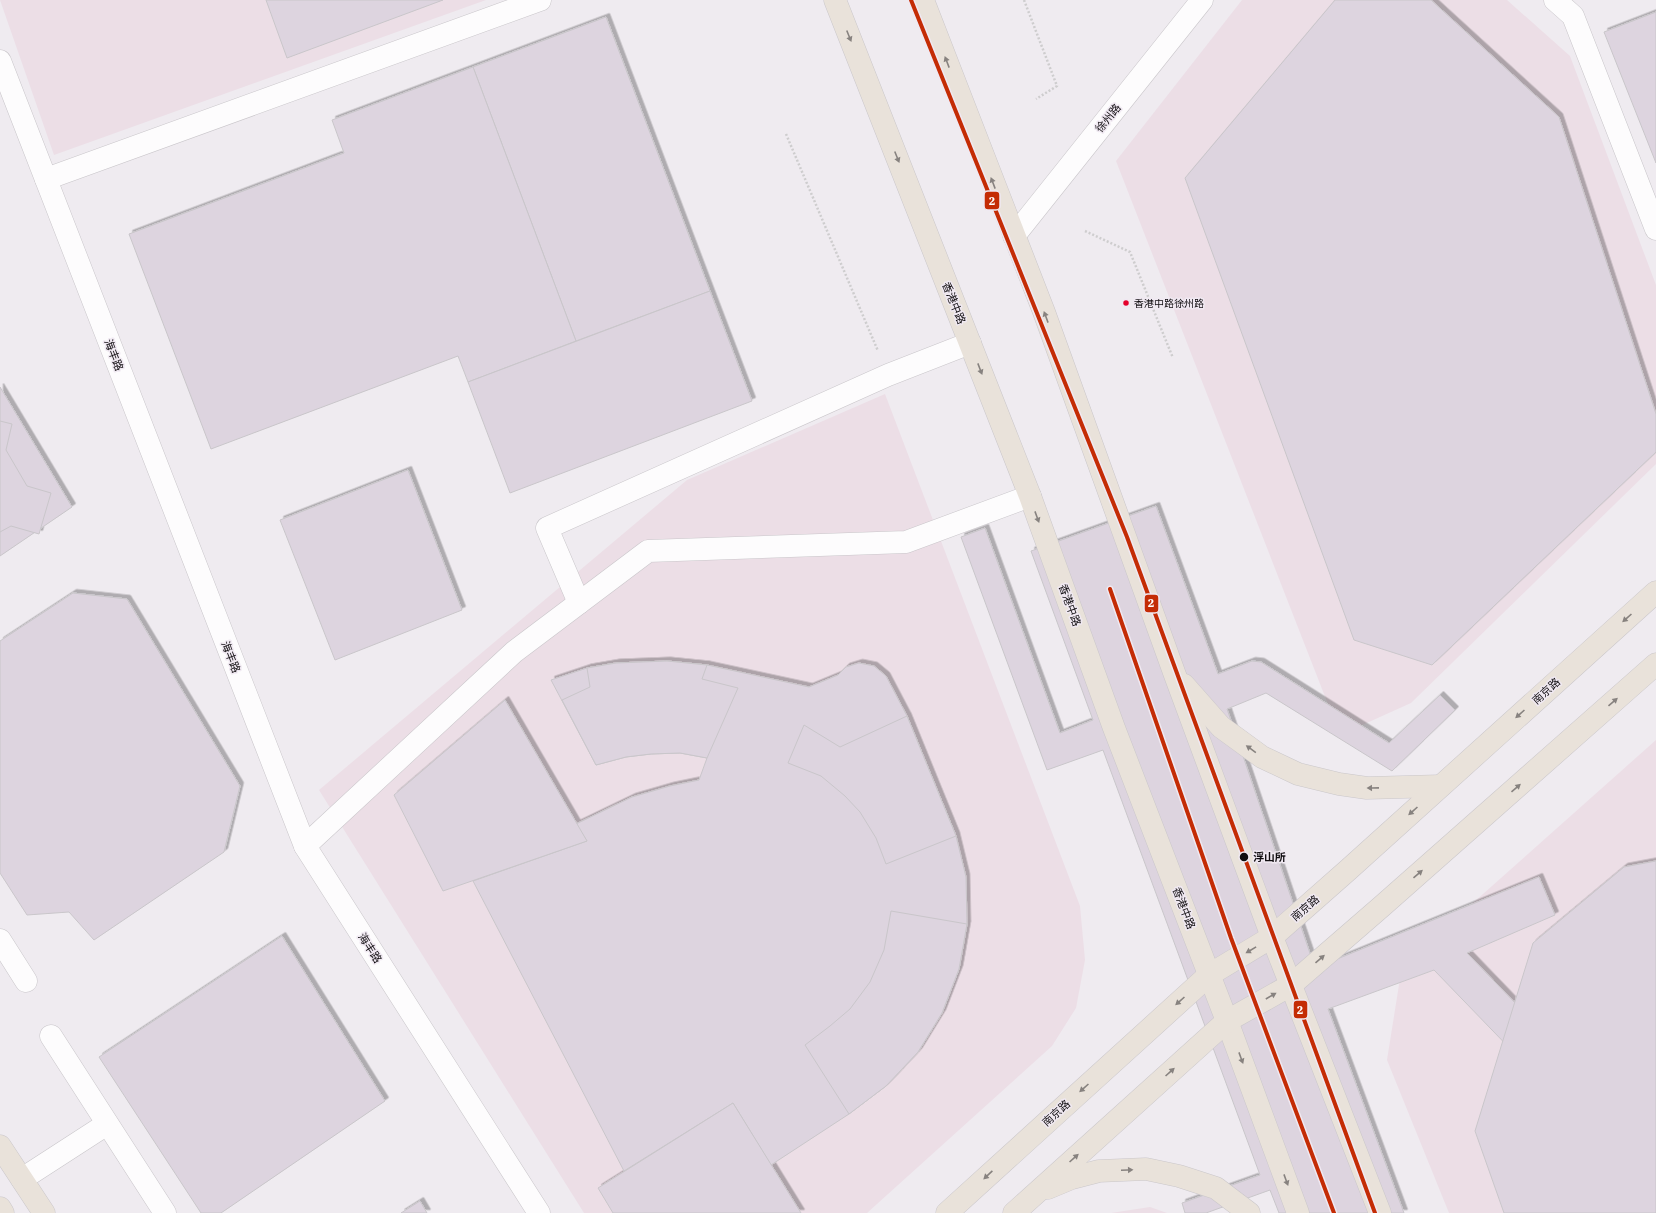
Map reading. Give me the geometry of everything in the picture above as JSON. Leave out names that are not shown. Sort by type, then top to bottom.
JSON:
[{"type":"main road","name":"香港中路","points":[[835,0],[1030,496],[1114,728],[1227,1021],[1298,1213]]},
{"type":"main road","points":[[923,0],[1044,312],[1175,675],[1290,985],[1380,1213]]},
{"type":"main road","name":"南京路","points":[[947,1213],[1209,975],[1272,937],[1656,592]]},
{"type":"main road","points":[[1014,1213],[1227,1021],[1290,985],[1381,907],[1656,664]]},
{"type":"main road","points":[[1175,675],[1221,727],[1262,757],[1298,774],[1339,784],[1367,788],[1440,786]]},
{"type":"main road","points":[[0,1146],[44,1213]]},
{"type":"main road","points":[[1036,1192],[1072,1178],[1099,1171],[1146,1170],[1179,1176],[1216,1188],[1249,1213]]},
{"type":"main road","points":[[0,1208],[3,1213]]},
{"type":"street","points":[[46,179],[540,0]]},
{"type":"street","name":"徐州路","points":[[1014,236],[1202,0]]},
{"type":"street","points":[[1555,0],[1573,16],[1656,230]]},
{"type":"street","name":"海丰路","points":[[0,61],[305,846],[539,1213]]},
{"type":"street","points":[[579,603],[547,528],[888,375],[970,343]]},
{"type":"street","points":[[305,846],[514,652],[648,551],[906,542],[1030,496]]},
{"type":"street","points":[[0,940],[26,981]]},
{"type":"street","points":[[51,1036],[165,1213]]},
{"type":"street","points":[[22,1179],[107,1124]]},
{"type":"path","points":[[1024,0],[1057,86],[1036,99]]},
{"type":"path","points":[[786,134],[888,375]]},
{"type":"path","points":[[1085,231],[1130,252],[1173,358]]},
{"type":"shaded area","points":[[0,0],[486,0],[54,155]]},
{"type":"shaded area","points":[[1242,0],[1507,0],[1570,56],[1656,285],[1656,464],[1411,703],[1340,735],[1116,161]]},
{"type":"shaded area","points":[[885,394],[1080,906],[1085,960],[1076,1008],[1052,1046],[867,1213],[584,1213],[319,790],[687,480]]},
{"type":"shaded area","points":[[1656,740],[1656,1213],[1449,1213],[1387,1060],[1402,966]]},
{"type":"shaded area","points":[[1150,1207],[1167,1213],[1111,1213]]},
{"type":"building","points":[[266,0],[443,0],[287,58]]},
{"type":"building","points":[[1335,0],[1431,0],[1559,117],[1656,414],[1656,452],[1432,665],[1354,640],[1185,178]]},
{"type":"building","points":[[1656,12],[1656,163],[1604,32]]},
{"type":"building","points":[[606,17],[710,291],[576,341],[473,67]]},
{"type":"building","points":[[473,67],[576,341],[468,382],[458,356],[211,449],[129,234],[344,153],[332,120]]},
{"type":"building","points":[[710,291],[752,401],[510,493],[468,382]]},
{"type":"building","points":[[0,387],[72,507],[0,556]]},
{"type":"building","points":[[0,421],[12,424],[6,450],[27,486],[51,493],[39,534],[11,526],[0,532]]},
{"type":"building","points":[[408,470],[462,610],[335,660],[280,520]]},
{"type":"building","name":"浮山所","points":[[1156,506],[1218,674],[1252,661],[1261,662],[1389,743],[1440,695],[1455,710],[1392,771],[1266,693],[1227,709],[1315,968],[1539,877],[1555,915],[1467,953],[1546,1035],[1521,1060],[1434,970],[1328,1009],[1404,1213],[1279,1213],[1270,1190],[1206,1213],[1185,1213],[1182,1203],[1260,1175],[1103,750],[1047,770],[961,537],[985,528],[1060,733],[1093,720],[1031,551]]},
{"type":"building","points":[[73,593],[127,599],[240,786],[224,852],[94,940],[69,912],[27,915],[0,873],[0,641]]},
{"type":"building","points":[[667,661],[707,665],[809,687],[838,675],[846,667],[859,663],[874,666],[886,676],[907,716],[956,836],[966,877],[967,924],[959,969],[942,1013],[918,1052],[886,1086],[849,1114],[771,1165],[733,1103],[624,1171],[473,881],[587,841],[576,824],[632,797],[670,786],[699,780],[707,758],[680,753],[626,757],[596,765],[551,680],[587,668],[616,663]]},
{"type":"building","points":[[667,661],[707,665],[702,679],[738,688],[707,758],[680,753],[651,754],[626,757],[596,765],[562,700],[590,687],[587,668],[616,663]]},
{"type":"building","points":[[505,700],[587,841],[443,891],[394,795]]},
{"type":"building","points":[[907,716],[956,836],[886,864],[876,838],[860,812],[845,796],[821,776],[788,763],[804,725],[840,747]]},
{"type":"building","points":[[1656,861],[1656,1213],[1504,1213],[1475,1131],[1533,943],[1624,867]]},
{"type":"building","points":[[891,911],[967,924],[959,969],[942,1013],[918,1052],[886,1086],[849,1114],[805,1045],[850,1009],[870,982],[884,950]]},
{"type":"building","points":[[282,936],[385,1101],[221,1213],[201,1213],[99,1057]]},
{"type":"building","points":[[733,1103],[801,1213],[613,1213],[598,1188]]},
{"type":"building","points":[[420,1201],[427,1213],[401,1213]]},
{"type":"transit line","name":"2","points":[[911,0],[1127,537],[1375,1213]]},
{"type":"transit line","name":"2","points":[[1110,589],[1231,938],[1334,1213]]},
{"type":"place","name":"香港中路徐州路","points":[[1126,303]]},
{"type":"place","name":"浮山所","points":[[1244,857]]}]
